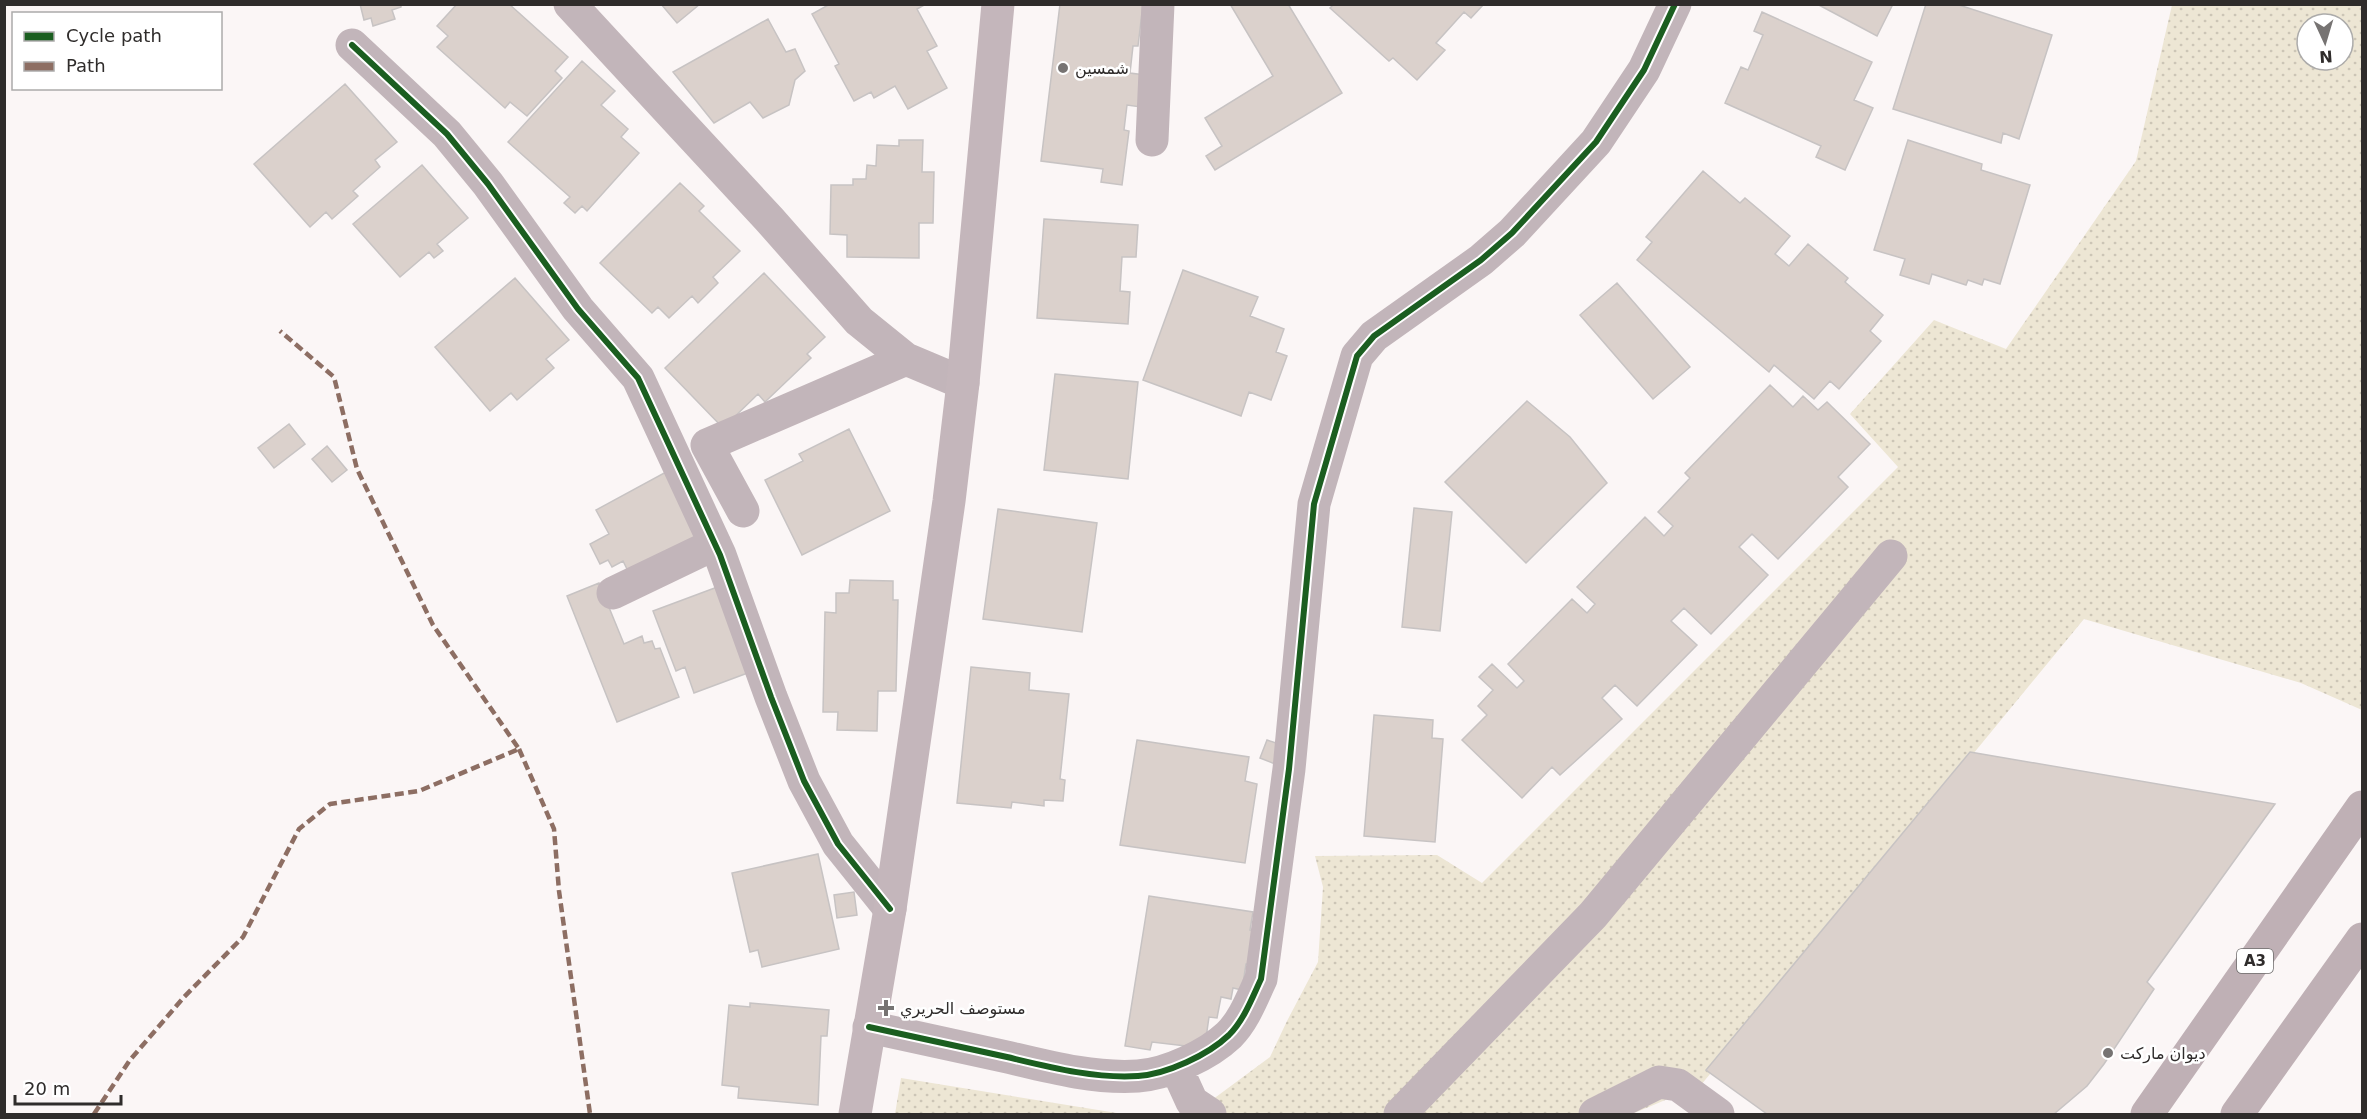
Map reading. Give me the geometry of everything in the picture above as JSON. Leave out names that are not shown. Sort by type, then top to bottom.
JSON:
[{"type":"highway","name":"A3","points":[[2148,1114],[2362,807]]},
{"type":"highway","points":[[2237,1114],[2362,939]]},
{"type":"main road","points":[[855,1114],[890,909],[950,501],[998,4]]},
{"type":"street","points":[[570,4],[860,321],[906,359],[963,383]]},
{"type":"street","points":[[1152,140],[1158,4]]},
{"type":"street","points":[[869,1027],[1041,1065],[1104,1075],[1140,1076],[1176,1067],[1229,1034],[1249,1006],[1261,979],[1289,770],[1314,504],[1357,356],[1374,336],[1481,260],[1512,233],[1596,142],[1644,70],[1675,4]]},
{"type":"street","points":[[352,45],[447,134],[488,184],[578,309],[638,378],[715,544],[804,781],[838,844],[890,909]]},
{"type":"street","points":[[743,511],[707,445],[906,359]]},
{"type":"street","points":[[613,593],[715,544]]},
{"type":"street","points":[[1400,1114],[1593,915],[1891,556]]},
{"type":"street","points":[[1176,1067],[1192,1102],[1210,1114]]},
{"type":"street","points":[[1594,1114],[1659,1082],[1678,1085],[1719,1114]]},
{"type":"shaded area","points":[[2172,5],[2362,5],[2362,710],[2301,683],[2084,619],[1701,1085],[1632,1114],[1193,1114],[1270,1057],[1318,962],[1323,887],[1315,856],[1437,855],[1482,883],[1898,467],[1850,414],[1934,320],[2006,349],[2136,161]]},
{"type":"shaded area","points":[[901,1078],[1123,1114],[895,1114]]},
{"type":"building","points":[[360,4],[401,4],[401,7],[392,10],[395,19],[373,26],[371,18],[364,20]]},
{"type":"building","points":[[457,4],[509,4],[568,57],[555,71],[562,78],[527,116],[510,102],[505,108],[437,47],[448,36],[437,26]]},
{"type":"building","points":[[661,4],[700,4],[677,23]]},
{"type":"building","points":[[830,4],[926,4],[917,9],[937,46],[927,51],[947,88],[908,109],[895,86],[874,98],[871,92],[854,101],[835,66],[839,64],[812,14]]},
{"type":"building","points":[[1060,4],[1143,4],[1138,46],[1133,46],[1130,73],[1145,75],[1141,107],[1127,105],[1124,130],[1129,131],[1122,185],[1101,182],[1103,169],[1041,161]]},
{"type":"building","points":[[1230,4],[1288,4],[1342,93],[1215,170],[1206,156],[1222,146],[1205,118],[1273,76]]},
{"type":"building","points":[[1334,4],[1484,4],[1471,18],[1464,12],[1436,43],[1445,50],[1417,80],[1393,58],[1389,61],[1330,8]]},
{"type":"building","points":[[1817,4],[1893,4],[1877,36]]},
{"type":"building","points":[[1926,4],[1956,4],[2052,35],[2019,139],[2003,133],[2001,143],[1893,109]]},
{"type":"building","points":[[1762,12],[1872,62],[1854,100],[1873,108],[1845,170],[1816,157],[1821,146],[1725,103],[1741,67],[1748,70],[1763,35],[1754,31]]},
{"type":"building","points":[[768,19],[786,52],[795,49],[805,71],[795,80],[789,105],[763,118],[750,102],[714,123],[673,72]]},
{"type":"building","points":[[582,61],[615,91],[601,105],[628,129],[621,137],[639,153],[587,211],[582,206],[575,213],[564,203],[570,197],[508,142]]},
{"type":"building","points":[[345,84],[397,142],[375,160],[380,167],[353,191],[358,196],[332,219],[326,212],[310,227],[254,164]]},
{"type":"building","points":[[899,140],[923,140],[922,172],[934,172],[933,223],[919,223],[919,258],[847,257],[847,235],[830,234],[831,185],[853,185],[853,179],[866,179],[867,165],[876,166],[877,145],[899,146]]},
{"type":"building","points":[[1908,140],[1982,164],[1981,170],[2030,185],[2000,284],[1984,279],[1982,285],[1968,280],[1966,285],[1932,274],[1929,284],[1900,275],[1905,259],[1874,250]]},
{"type":"building","points":[[422,165],[468,218],[437,244],[443,251],[434,258],[429,252],[400,277],[353,224]]},
{"type":"building","points":[[1703,171],[1740,203],[1745,198],[1790,236],[1775,254],[1789,266],[1808,244],[1848,278],[1845,282],[1883,315],[1870,331],[1881,341],[1839,389],[1830,381],[1814,399],[1774,365],[1769,372],[1637,260],[1652,242],[1646,237]]},
{"type":"building","points":[[680,183],[704,206],[699,211],[740,251],[713,277],[718,283],[698,303],[692,296],[669,318],[658,307],[652,313],[600,263]]},
{"type":"building","points":[[1044,219],[1138,225],[1136,257],[1122,257],[1120,291],[1130,292],[1128,324],[1037,318]]},
{"type":"building","points":[[1183,270],[1258,297],[1250,316],[1284,329],[1276,352],[1287,356],[1271,400],[1249,392],[1241,416],[1143,380]]},
{"type":"building","points":[[764,273],[825,337],[807,354],[811,358],[765,402],[758,394],[723,428],[665,368]]},
{"type":"building","points":[[515,278],[569,340],[546,359],[554,368],[517,400],[511,393],[490,411],[435,347]]},
{"type":"building","points":[[1617,283],[1690,367],[1653,399],[1580,315]]},
{"type":"building","points":[[1055,374],[1138,382],[1128,479],[1044,470]]},
{"type":"building","points":[[1770,385],[1793,407],[1803,396],[1818,410],[1827,402],[1870,444],[1838,477],[1848,487],[1778,559],[1752,534],[1739,547],[1768,575],[1711,634],[1684,608],[1671,621],[1697,645],[1637,706],[1615,685],[1602,698],[1622,719],[1560,775],[1552,767],[1522,798],[1462,740],[1487,715],[1478,706],[1493,690],[1479,677],[1492,664],[1517,688],[1524,681],[1508,664],[1572,599],[1587,613],[1595,604],[1577,587],[1645,517],[1664,536],[1673,526],[1658,512],[1690,478],[1685,473]]},
{"type":"building","points":[[1527,401],[1570,437],[1607,483],[1526,563],[1445,482]]},
{"type":"building","points":[[289,424],[305,444],[274,468],[258,448]]},
{"type":"building","points":[[849,429],[890,511],[802,555],[765,480],[803,461],[799,454]]},
{"type":"building","points":[[327,446],[347,470],[332,482],[312,459]]},
{"type":"building","points":[[666,472],[702,545],[630,575],[623,561],[612,567],[608,560],[600,564],[590,544],[609,534],[596,510]]},
{"type":"building","points":[[1414,508],[1452,512],[1440,631],[1402,627]]},
{"type":"building","points":[[998,509],[1097,523],[1082,632],[983,619]]},
{"type":"building","points":[[850,580],[893,581],[893,600],[898,600],[896,691],[878,691],[877,731],[837,730],[838,712],[823,712],[825,612],[836,613],[836,593],[849,593]]},
{"type":"building","points":[[599,583],[624,644],[642,636],[644,643],[652,641],[655,649],[660,648],[679,697],[617,722],[567,596]]},
{"type":"building","points":[[720,586],[753,671],[694,693],[685,667],[676,671],[653,611]]},
{"type":"building","points":[[971,667],[1030,673],[1029,690],[1069,694],[1060,779],[1065,780],[1063,801],[1044,800],[1044,806],[1012,802],[1011,808],[957,803]]},
{"type":"building","points":[[1374,715],[1433,720],[1432,738],[1443,739],[1435,842],[1364,836]]},
{"type":"building","points":[[1137,740],[1249,757],[1245,781],[1257,784],[1245,863],[1120,845]]},
{"type":"building","points":[[1267,740],[1282,745],[1275,764],[1260,758]]},
{"type":"building","points":[[1970,752],[2275,804],[2147,982],[2154,989],[2104,1064],[2087,1086],[2054,1114],[1767,1114],[1706,1070]]},
{"type":"building","points":[[818,854],[839,949],[762,967],[758,950],[750,952],[732,873]]},
{"type":"building","points":[[854,892],[857,915],[837,918],[834,895]]},
{"type":"building","points":[[1149,896],[1253,912],[1250,930],[1263,931],[1258,965],[1246,964],[1242,990],[1233,988],[1231,999],[1221,997],[1217,1018],[1209,1017],[1206,1038],[1186,1046],[1152,1042],[1150,1050],[1125,1046]]},
{"type":"building","points":[[750,1003],[829,1010],[827,1036],[821,1036],[818,1105],[738,1098],[739,1087],[722,1085],[729,1005],[750,1007]]},
{"type":"marked path","points":[[94,1114],[130,1060],[184,997],[243,937],[299,829],[330,804],[419,791],[519,749],[433,625],[357,469],[334,377],[280,331]]},
{"type":"marked path","points":[[519,749],[554,829],[559,891],[590,1114]]},
{"type":"cycle path","points":[[869,1027],[1056,1068],[1105,1076],[1138,1076],[1162,1072],[1199,1056],[1229,1035],[1239,1023],[1261,979],[1289,769],[1314,504],[1357,356],[1374,336],[1481,260],[1512,233],[1596,142],[1644,70],[1675,4]]},
{"type":"cycle path","points":[[352,45],[447,134],[488,184],[578,309],[638,378],[720,555],[804,781],[838,844],[890,909]]},
{"type":"place","name":"شمسين","points":[[1063,68]]},
{"type":"place","name":"مستوصف الحريري","points":[[886,1008]]},
{"type":"place","name":"ديوان ماركت","points":[[2108,1053]]}]
